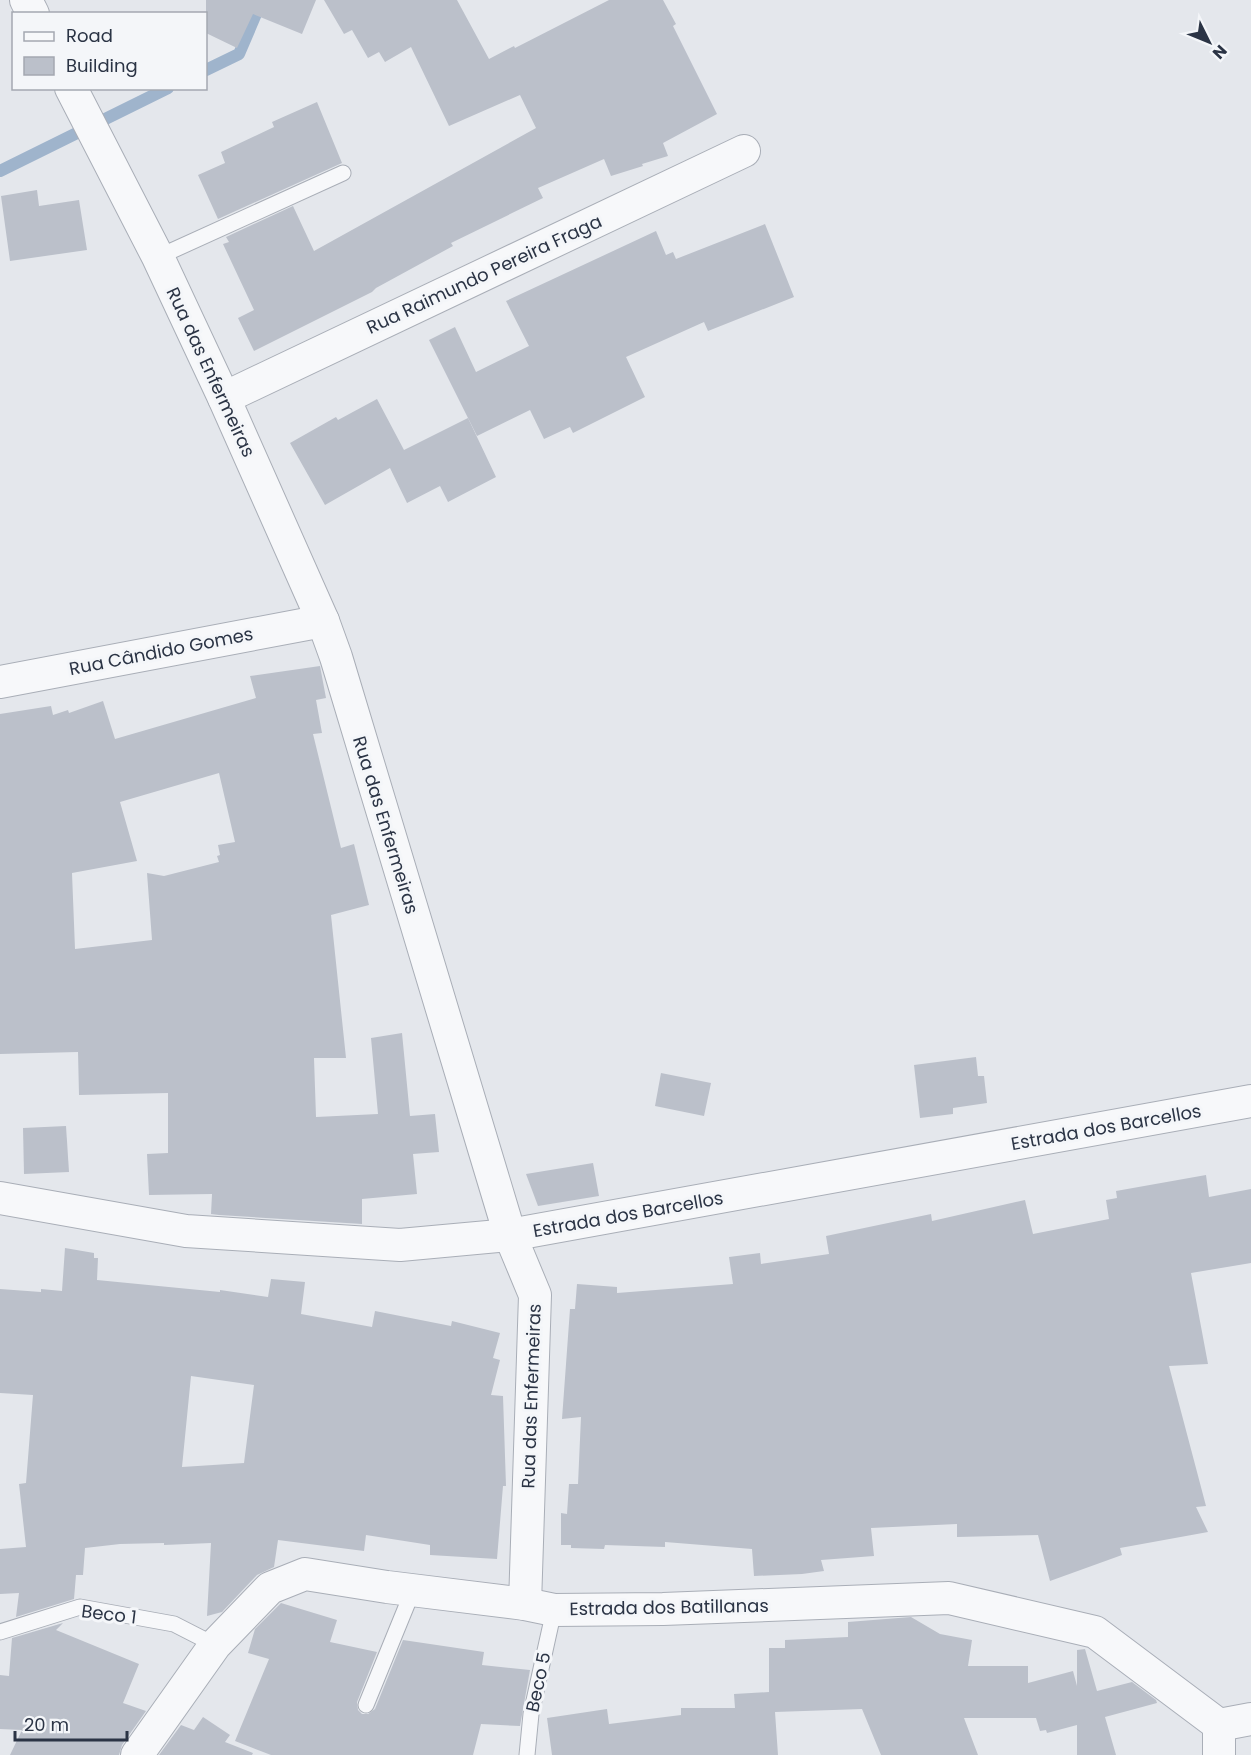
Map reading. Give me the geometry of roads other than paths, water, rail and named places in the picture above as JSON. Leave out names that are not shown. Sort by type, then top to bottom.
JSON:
[{"type":"street","name":"Rua das Enfermeiras","points":[[72,90],[158,257],[224,398],[323,621],[336,657],[510,1235],[535,1295],[539,1607]]},
{"type":"street","name":"Rua Raimundo Pereira Fraga","points":[[224,398],[744,151]]},
{"type":"street","name":"Rua Cândido Gomes","points":[[0,682],[323,621]]},
{"type":"street","name":"Estrada dos Barcellos","points":[[0,1198],[186,1231],[400,1245],[510,1235],[1251,1101]]},
{"type":"street","name":"Estrada dos Batillanas","points":[[137,1755],[214,1645],[270,1588],[305,1574],[539,1607],[663,1609],[949,1598],[1095,1632],[1219,1740],[1251,1719]]},
{"type":"lane","points":[[158,257],[343,173]]},
{"type":"lane","points":[[366,1705],[413,1590]]},
{"type":"lane","name":"Beco 1","points":[[0,1632],[80,1607],[174,1624],[214,1645]]},
{"type":"lane","name":"Beco 5","points":[[526,1755],[539,1607]]},
{"type":"waterway","points":[[207,70],[239,54],[262,0]]},
{"type":"waterway","points":[[0,171],[164,90]]}]
